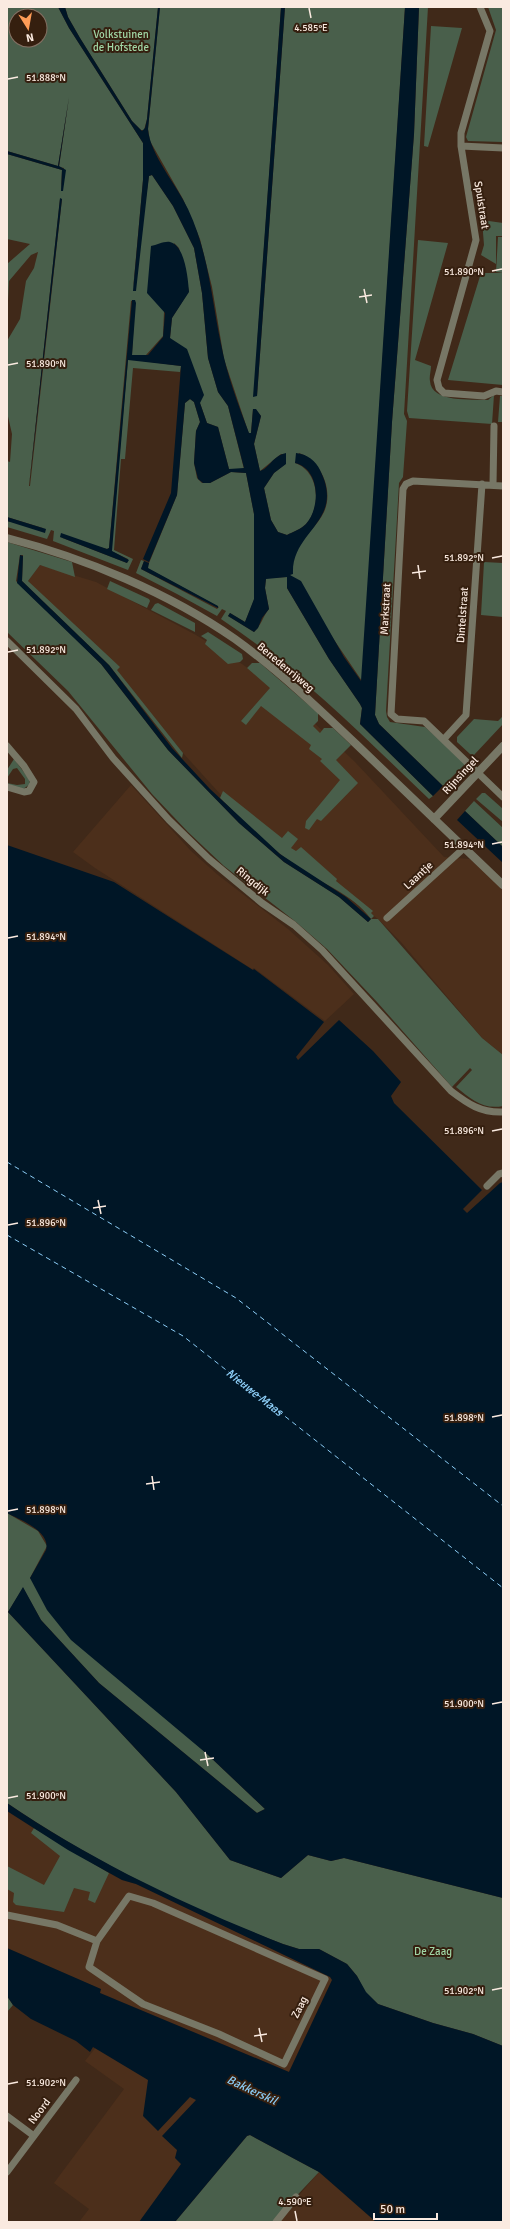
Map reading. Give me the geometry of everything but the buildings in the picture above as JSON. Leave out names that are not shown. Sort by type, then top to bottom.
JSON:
[{"type":"street","name":"Spuistraat","points":[[480,7],[490,31],[461,133],[461,146],[476,240],[437,380],[439,388],[444,393],[484,396],[496,391],[503,392]]},
{"type":"street","points":[[461,146],[503,148]]},
{"type":"street","points":[[493,485],[494,426]]},
{"type":"street","name":"Markstraat","points":[[503,486],[413,481],[406,484],[403,489],[391,714],[397,719],[424,721],[503,796]]},
{"type":"street","name":"Dintelstraat","points":[[444,739],[466,715],[482,484]]},
{"type":"street","name":"Benedenrijweg","points":[[7,538],[84,563],[142,588],[234,639],[277,672],[319,708],[503,885]]},
{"type":"street","name":"Ringdijk","points":[[7,641],[76,709],[113,758],[169,820],[209,859],[262,903],[294,925],[322,950],[451,1091],[476,1109],[493,1113],[503,1112]]},
{"type":"street","points":[[7,746],[24,766],[34,782],[29,791],[24,792],[7,788]]},
{"type":"street","name":"Rijnsingel","points":[[434,819],[503,746]]},
{"type":"street","name":"Laantje","points":[[387,918],[464,848]]},
{"type":"street","points":[[487,1186],[499,1174],[503,1173]]},
{"type":"street","name":"Zaag","points":[[129,1896],[153,1903],[324,1980],[284,2064],[137,2000],[89,1967],[97,1941],[129,1896]]},
{"type":"street","points":[[7,1915],[58,1925],[97,1941]]},
{"type":"street","name":"Noord","points":[[7,2172],[76,2080]]},
{"type":"street","name":"Noord","points":[[7,2116],[34,2136]]},
{"type":"street","points":[[276,2222],[296,2197]]},
{"type":"shaded area","points":[[40,565],[96,582],[196,635],[242,664],[287,697],[355,762],[444,857],[470,859],[503,890],[503,1055],[482,1038],[401,942],[378,919],[288,854],[221,795],[183,753],[127,685],[28,581]]},
{"type":"shaded area","points":[[131,785],[191,851],[218,875],[288,929],[328,965],[354,994],[325,1021],[254,968],[252,969],[95,868],[73,852]]},
{"type":"shaded area","points":[[7,1811],[68,1850],[122,1880],[136,1884],[331,1977],[332,1980],[289,2072],[100,1993],[100,1989],[7,1948]]},
{"type":"shaded area","points":[[108,2032],[272,2114],[182,2222],[79,2222],[89,2209],[54,2183],[124,2089],[85,2061]]},
{"type":"shaded area","points":[[319,2172],[376,2222],[276,2222]]},
{"type":"green space","points":[[7,7],[58,7],[69,28],[143,143],[143,180],[133,290],[149,176],[152,175],[173,206],[194,248],[202,293],[208,358],[218,392],[228,406],[244,469],[229,469],[218,427],[207,423],[200,403],[170,338],[172,318],[189,291],[179,248],[174,243],[164,312],[163,336],[146,355],[132,355],[135,300],[131,301],[109,548],[107,549],[60,537],[127,563],[128,559],[111,551],[128,359],[181,366],[180,372],[133,368],[125,459],[121,459],[114,550],[133,559],[128,570],[53,541],[54,531],[51,530],[47,539],[7,527],[7,521],[46,529],[7,517],[7,461],[10,462],[12,434],[7,412],[7,341],[20,319],[26,281],[34,268],[38,252],[31,255],[9,281],[7,320],[7,264],[30,244],[7,239],[7,154],[62,170],[61,191],[64,168],[59,167],[69,98],[58,166],[7,151]],"holes":[[[60,199],[62,199],[30,486],[29,486]]]},
{"type":"green space","name":"Volkstuinen de Hofstede","points":[[65,7],[158,7],[147,119],[144,130],[141,130],[132,121],[80,38],[68,17]]},
{"type":"green space","points":[[160,7],[281,7],[257,346],[257,396],[285,7],[405,7],[362,681],[290,575],[297,549],[324,512],[327,503],[327,495],[324,477],[314,462],[299,453],[295,463],[303,467],[309,474],[316,490],[314,508],[311,517],[302,527],[287,535],[278,532],[271,520],[264,488],[274,473],[284,465],[286,454],[281,454],[260,471],[254,444],[261,416],[256,410],[253,409],[251,433],[249,434],[224,359],[212,287],[200,239],[183,199],[150,141],[148,129]]},
{"type":"green space","points":[[419,7],[428,7],[404,414],[407,421],[403,477],[399,483],[386,711],[390,722],[425,727],[466,763],[443,786],[379,724],[375,715],[392,422],[414,134]]},
{"type":"green space","points":[[488,7],[503,7],[503,142],[468,141],[466,137],[496,30]]},
{"type":"green space","points":[[431,26],[462,28],[428,147],[424,146]]},
{"type":"green space","points":[[482,220],[503,223],[503,236],[496,236],[496,264],[481,255],[484,245]]},
{"type":"green space","points":[[498,237],[503,237],[503,273],[496,272]]},
{"type":"green space","points":[[418,240],[448,243],[415,360],[431,366],[430,379],[432,388],[437,393],[453,398],[488,400],[494,395],[492,424],[409,418],[407,411]]},
{"type":"green space","points":[[481,273],[503,273],[503,385],[448,380]]},
{"type":"green space","points":[[500,396],[503,396],[503,422],[498,422]]},
{"type":"green space","points":[[190,399],[194,402],[200,422],[196,431],[194,463],[197,478],[202,483],[210,483],[231,472],[246,473],[254,514],[254,600],[245,622],[230,613],[228,616],[254,632],[269,609],[265,588],[266,578],[287,577],[287,588],[329,659],[362,708],[360,724],[433,796],[429,799],[354,727],[303,681],[221,619],[226,611],[222,609],[217,616],[136,573],[141,560],[144,561],[141,569],[217,609],[219,607],[147,568],[177,495],[185,403]]},
{"type":"green space","points":[[7,542],[72,562],[75,577],[40,565],[28,581],[120,667],[117,670],[183,753],[182,758],[109,665],[22,581],[23,555],[20,555],[16,581],[101,664],[168,750],[239,823],[284,862],[339,897],[368,922],[371,919],[378,919],[482,1038],[503,1055],[503,1106],[496,1107],[483,1105],[456,1087],[472,1070],[470,1068],[452,1087],[377,1002],[327,949],[296,922],[224,866],[188,832],[152,794],[68,691],[7,632]]},
{"type":"green space","points":[[484,562],[503,563],[503,617],[481,615]]},
{"type":"green space","points":[[110,581],[149,599],[150,601],[147,608],[107,589]]},
{"type":"green space","points":[[158,603],[195,623],[195,632],[151,610],[155,604]]},
{"type":"green space","points":[[208,632],[242,654],[243,659],[240,662],[228,664],[205,644],[207,640],[201,636]]},
{"type":"green space","points":[[252,663],[260,663],[318,713],[318,721],[313,726],[320,733],[324,728],[333,728],[351,745],[336,760],[358,783],[321,821],[317,819],[309,830],[305,828],[306,821],[340,780],[320,761],[322,759],[309,749],[311,745],[261,706],[246,725],[241,721],[270,688],[247,668]]},
{"type":"green space","points":[[503,716],[503,724],[474,755],[470,754],[457,742],[457,737],[474,719],[498,721]]},
{"type":"green space","points":[[14,759],[29,779],[30,784],[22,790],[7,786],[7,783],[17,785],[25,784],[25,779],[17,768],[13,769],[7,778],[7,770]]},
{"type":"green space","points":[[223,791],[282,838],[288,831],[298,839],[291,848],[296,851],[301,847],[337,879],[336,881],[373,911],[371,913],[374,916],[371,919],[364,910],[346,896],[296,866],[266,842],[220,798]]},
{"type":"green space","points":[[482,793],[485,793],[503,809],[503,822],[476,799]]},
{"type":"green space","points":[[474,801],[503,828],[503,847],[465,811]]},
{"type":"green space","name":"De Zaag","points":[[7,1513],[38,1531],[47,1546],[30,1578],[207,1754],[265,1809],[257,1813],[99,1683],[41,1620],[23,1588],[8,1612],[176,1792],[230,1860],[281,1878],[308,1855],[331,1861],[344,1858],[503,1898],[503,2046],[473,2034],[433,2023],[378,2004],[365,1992],[357,1976],[347,1964],[319,1949],[299,1949],[283,1944],[176,1899],[106,1864],[7,1803]]},
{"type":"green space","points":[[34,1828],[109,1873],[95,1903],[88,1900],[90,1892],[74,1888],[64,1912],[16,1905],[13,1902],[14,1893],[7,1889],[7,1866],[44,1885],[60,1856],[31,1833]]},
{"type":"green space","points":[[7,1996],[13,2005],[7,2012]]},
{"type":"green space","points":[[250,2135],[319,2172],[272,2222],[175,2222],[247,2136]]},
{"type":"water","points":[[58,7],[65,7],[68,17],[80,38],[132,121],[142,131],[145,128],[147,119],[158,7],[160,7],[148,129],[150,139],[159,159],[188,209],[201,242],[226,367],[249,433],[251,433],[253,409],[256,409],[261,416],[254,444],[260,471],[274,459],[286,453],[286,464],[274,473],[264,488],[271,520],[278,532],[287,535],[302,527],[311,517],[314,508],[316,489],[309,473],[303,467],[295,463],[296,453],[311,458],[320,470],[326,488],[326,502],[316,525],[300,546],[295,559],[293,574],[290,575],[301,581],[344,657],[361,681],[405,7],[419,7],[414,134],[392,422],[375,715],[379,724],[443,786],[433,796],[360,724],[362,708],[329,659],[287,588],[287,577],[266,579],[265,588],[269,609],[254,632],[228,616],[230,613],[245,622],[254,599],[254,514],[246,473],[231,472],[210,483],[203,483],[198,479],[194,463],[196,431],[200,422],[194,402],[190,399],[185,403],[177,495],[149,562],[143,559],[171,493],[181,366],[128,360],[112,551],[129,560],[127,563],[60,537],[61,533],[107,549],[109,548],[132,300],[135,300],[136,303],[132,355],[148,355],[163,337],[165,313],[147,293],[151,246],[168,242],[175,244],[179,249],[185,263],[189,292],[172,318],[170,338],[187,349],[204,395],[200,403],[207,423],[218,427],[229,469],[244,468],[228,406],[218,392],[208,358],[202,293],[194,248],[173,206],[152,175],[149,176],[136,291],[133,291],[143,180],[143,143],[69,28]]},
{"type":"water","points":[[281,7],[285,7],[257,396],[253,397]]},
{"type":"water","points":[[69,97],[59,166],[66,170],[63,191],[61,191],[62,170],[7,154],[7,151],[58,166]]},
{"type":"water","points":[[60,198],[62,199],[29,487]]},
{"type":"water","points":[[7,517],[46,529],[45,533],[7,521]]},
{"type":"water","points":[[20,555],[23,556],[22,581],[109,665],[172,748],[210,789],[280,854],[346,897],[371,919],[368,922],[339,897],[284,862],[239,823],[168,750],[101,664],[17,583]]},
{"type":"water","points":[[144,561],[149,563],[148,568],[218,606],[218,608],[141,569]]},
{"type":"water","points":[[465,811],[503,847],[503,863],[457,820]]},
{"type":"water","name":"Nieuwe Maas","points":[[7,845],[114,882],[253,970],[254,969],[324,1022],[296,1057],[298,1060],[339,1020],[373,1051],[401,1082],[391,1096],[394,1103],[482,1190],[463,1209],[467,1213],[503,1182],[503,1898],[344,1858],[331,1861],[308,1855],[281,1878],[230,1860],[176,1792],[8,1612],[23,1587],[41,1620],[99,1683],[257,1813],[265,1809],[207,1754],[71,1640],[47,1610],[30,1578],[46,1550],[44,1537],[33,1527],[7,1513]]},
{"type":"water","name":"Bakkerskil","points":[[7,1803],[72,1844],[176,1898],[283,1944],[299,1949],[319,1949],[347,1964],[357,1976],[366,1992],[378,2004],[433,2023],[473,2034],[503,2046],[503,2222],[376,2222],[319,2172],[250,2135],[247,2136],[175,2222],[139,2222],[181,2164],[175,2158],[177,2150],[162,2136],[196,2100],[190,2097],[158,2131],[143,2116],[148,2080],[93,2047],[90,2052],[76,2041],[31,2019],[13,2005],[7,1996],[7,1948],[101,1989],[100,1993],[289,2072],[332,1980],[330,1977],[136,1884],[122,1880],[68,1850],[7,1811]]},
{"type":"ferry route","points":[[7,1162],[236,1298],[503,1506]]},
{"type":"ferry route","points":[[7,1235],[183,1336],[503,1588]]}]
